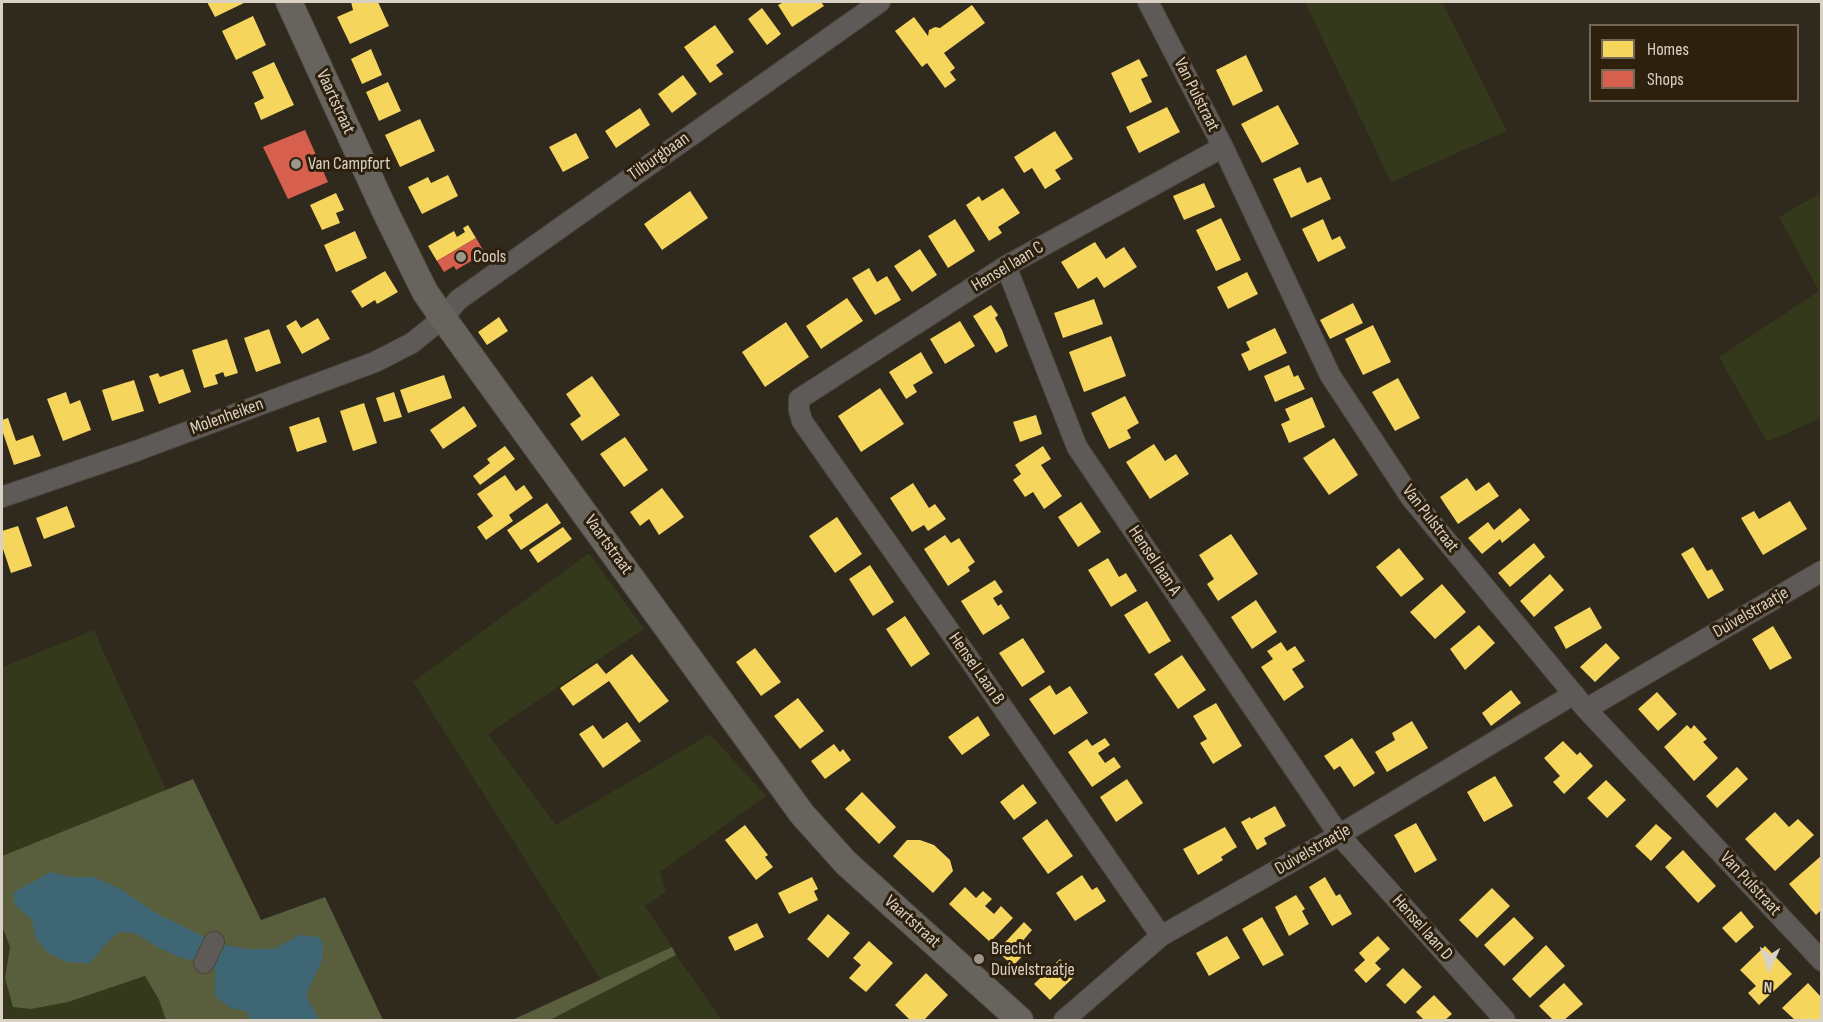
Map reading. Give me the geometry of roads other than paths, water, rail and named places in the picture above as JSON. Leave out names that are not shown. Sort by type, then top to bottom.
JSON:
[{"type":"main road","name":"Vaartstraat","points":[[289,2],[390,222],[425,292],[443,318],[802,814],[846,862],[1020,1020]]},
{"type":"street","name":"Tilburgbaan","points":[[443,318],[458,300],[880,2]]},
{"type":"street","name":"Van Pulstraat","points":[[1149,2],[1223,147],[1330,375],[1411,498],[1580,701],[1821,961]]},
{"type":"street","name":"Hensel laan C","points":[[799,399],[1006,266],[1223,147]]},
{"type":"street","name":"Hensel laan A","points":[[1006,266],[1077,447],[1339,836]]},
{"type":"street","name":"Molenheiken","points":[[2,497],[136,451],[375,362],[412,343],[443,318]]},
{"type":"street","name":"Hensel Laan B","points":[[799,399],[802,421],[1161,936]]},
{"type":"street","name":"Duivelstraatje","points":[[1064,1020],[1161,936],[1580,701],[1821,572]]},
{"type":"street","name":"Hensel laan D","points":[[1339,836],[1505,1020]]},
{"type":"street","points":[[204,963],[214,942]]},
{"type":"water","points":[[51,872],[70,877],[93,877],[119,888],[159,915],[219,944],[247,949],[275,949],[299,935],[320,937],[323,945],[322,960],[306,995],[319,1020],[251,1020],[246,1011],[231,1008],[215,996],[215,969],[199,961],[181,958],[135,933],[119,932],[90,963],[67,962],[52,955],[45,950],[35,936],[32,920],[19,909],[14,901],[14,892]]},
{"type":"place","name":"Van Campfort","points":[[296,164]]},
{"type":"place","name":"Cools","points":[[461,257]]},
{"type":"place","name":"Brecht Duivelstraatje","points":[[979,959]]}]
